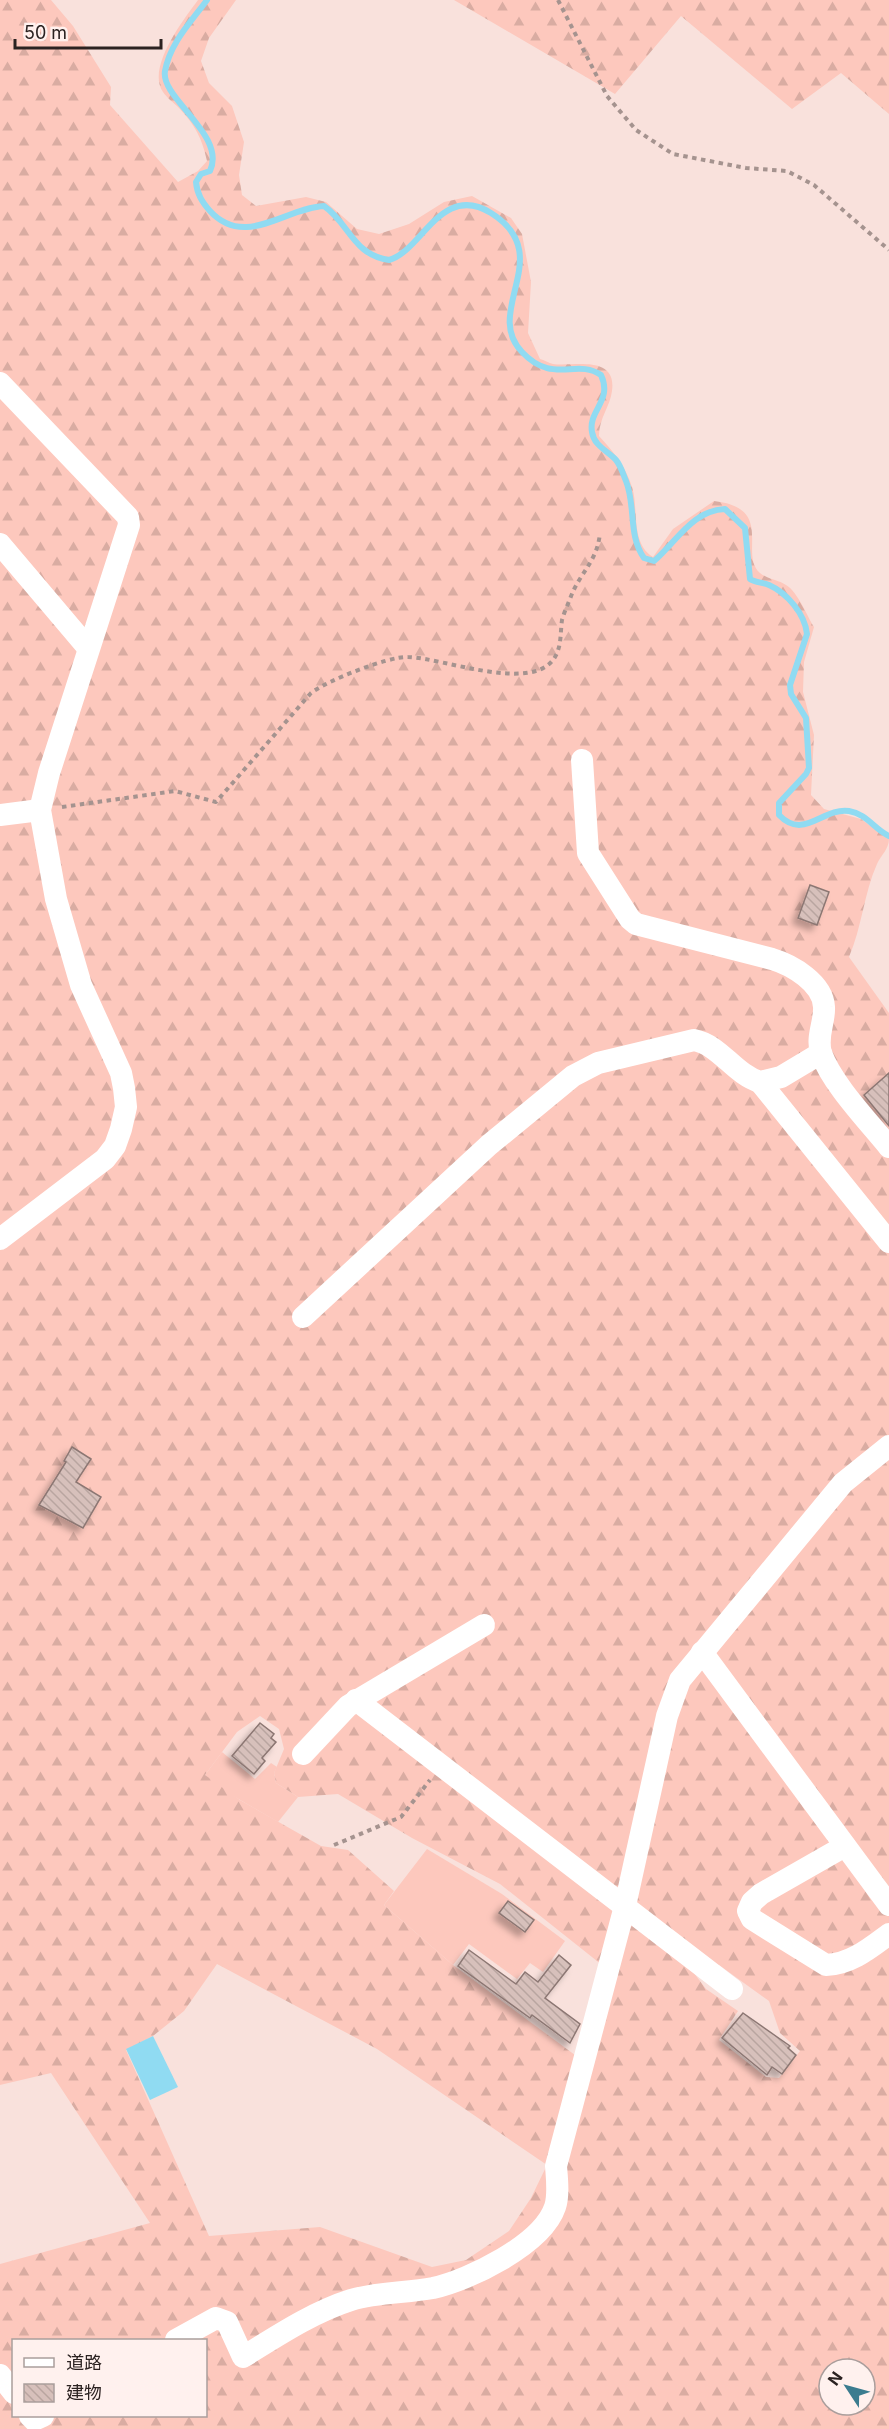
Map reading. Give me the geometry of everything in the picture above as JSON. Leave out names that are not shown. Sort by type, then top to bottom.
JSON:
[{"type":"street","points":[[0,383],[128,517],[129,525],[88,648],[49,773],[40,810],[56,899],[81,985],[121,1073],[126,1107],[115,1146],[105,1159],[0,1239]]},
{"type":"street","points":[[0,544],[88,648]]},
{"type":"street","points":[[582,760],[588,853],[630,920],[636,924],[788,964],[821,994],[825,1007],[819,1029],[821,1053],[836,1080],[889,1147]]},
{"type":"street","points":[[0,815],[40,810]]},
{"type":"street","points":[[303,1317],[489,1145],[573,1076],[598,1063],[694,1040],[704,1042],[736,1070],[760,1082],[889,1242]]},
{"type":"street","points":[[760,1082],[781,1077],[821,1053]]},
{"type":"street","points":[[179,2339],[216,2318],[227,2322],[243,2357],[320,2312],[353,2299],[434,2288],[472,2275],[512,2253],[544,2226],[555,2207],[556,2166],[625,1906],[667,1716],[680,1680],[843,1483],[889,1446]]},
{"type":"street","points":[[303,1754],[356,1700],[484,1624]]},
{"type":"street","points":[[702,1652],[889,1905]]},
{"type":"street","points":[[356,1700],[732,1989]]},
{"type":"street","points":[[845,1846],[760,1894],[752,1902],[748,1911],[752,1919],[826,1965],[836,1965],[862,1953],[889,1934]]},
{"type":"street","points":[[0,2375],[12,2390]]},
{"type":"path","points":[[558,0],[607,96],[636,130],[673,154],[746,168],[787,171],[814,185],[889,250]]},
{"type":"path","points":[[40,810],[175,792],[216,802],[310,693],[330,681],[394,659],[406,656],[475,671],[533,672],[545,668],[555,658],[560,645],[562,619],[572,593],[596,555],[600,533]]},
{"type":"path","points":[[334,1845],[401,1817],[441,1766]]},
{"type":"green space","points":[[0,0],[51,0],[73,26],[111,87],[110,105],[178,182],[198,171],[207,161],[203,145],[194,126],[163,92],[159,82],[159,70],[163,57],[176,31],[198,0],[236,0],[209,38],[201,61],[209,83],[232,106],[244,142],[239,175],[242,195],[256,206],[306,197],[326,202],[357,229],[379,234],[409,224],[444,202],[472,196],[511,218],[522,234],[531,282],[528,333],[540,359],[553,364],[582,364],[601,367],[612,379],[611,397],[599,436],[618,460],[629,480],[634,495],[636,525],[641,543],[653,557],[673,529],[714,501],[733,505],[744,513],[750,522],[752,532],[754,565],[763,575],[790,588],[814,627],[804,662],[803,692],[814,735],[811,795],[824,809],[861,819],[889,839],[888,846],[873,875],[849,957],[889,1013],[889,2429],[0,2429],[0,2264],[150,2223],[51,2073],[0,2085]],"holes":[[[260,1716],[279,1729],[284,1749],[274,1773],[276,1783],[298,1797],[338,1794],[412,1838],[500,1884],[602,1965],[579,2058],[453,1965],[384,1905],[394,1891],[348,1850],[321,1846],[240,1800],[205,1775],[237,1732]],[[217,1964],[377,2049],[547,2165],[531,2198],[509,2231],[466,2260],[432,2267],[320,2227],[209,2236],[126,2050],[153,2036],[184,2011]],[[719,1965],[769,2001],[780,2033],[800,2051],[779,2078],[766,2077],[719,2040],[738,2011],[706,1989],[691,1969]]]},
{"type":"green space","points":[[454,0],[889,0],[889,114],[841,73],[792,109],[681,16],[615,94]]},
{"type":"green space","points":[[222,1752],[255,1779],[271,1763],[277,1767],[274,1773],[276,1783],[298,1797],[278,1822],[218,1787],[205,1775]]},
{"type":"green space","points":[[427,1849],[502,1894],[565,1941],[543,1972],[530,1963],[517,1979],[469,1944],[453,1965],[384,1905]]},
{"type":"water","points":[[153,2036],[178,2087],[150,2100],[126,2049]]},
{"type":"building","points":[[810,885],[829,892],[817,925],[798,918]]},
{"type":"building","points":[[889,1073],[889,1126],[864,1095]]},
{"type":"building","points":[[72,1447],[91,1459],[76,1482],[101,1497],[83,1528],[39,1505],[66,1462],[64,1461]]},
{"type":"building","points":[[260,1723],[274,1734],[271,1738],[276,1742],[262,1758],[265,1761],[254,1774],[232,1756]]},
{"type":"building","points":[[508,1901],[534,1920],[525,1932],[499,1913]]},
{"type":"building","points":[[469,1950],[516,1984],[525,1972],[538,1982],[559,1955],[571,1965],[545,1998],[580,2024],[570,2043],[532,2015],[530,2018],[458,1966]]},
{"type":"building","points":[[743,2013],[790,2046],[788,2048],[796,2055],[782,2074],[772,2067],[767,2075],[722,2038]]},
{"type":"waterway","points":[[207,0],[176,42],[165,71],[166,82],[172,93],[202,131],[213,157],[210,171],[201,174],[196,182],[199,194],[207,208],[223,222],[237,227],[251,227],[309,208],[324,206],[367,252],[389,260],[401,254],[445,212],[459,206],[474,206],[491,213],[510,229],[518,247],[520,265],[512,301],[510,319],[512,336],[522,352],[533,362],[544,367],[592,370],[601,375],[604,392],[593,417],[593,437],[616,460],[622,470],[631,500],[636,540],[644,558],[654,561],[694,521],[714,511],[725,509],[745,528],[750,579],[769,585],[782,593],[803,619],[807,634],[790,685],[791,694],[806,718],[809,768],[779,803],[779,815],[797,825],[840,811],[849,811],[866,818],[889,836]]}]
